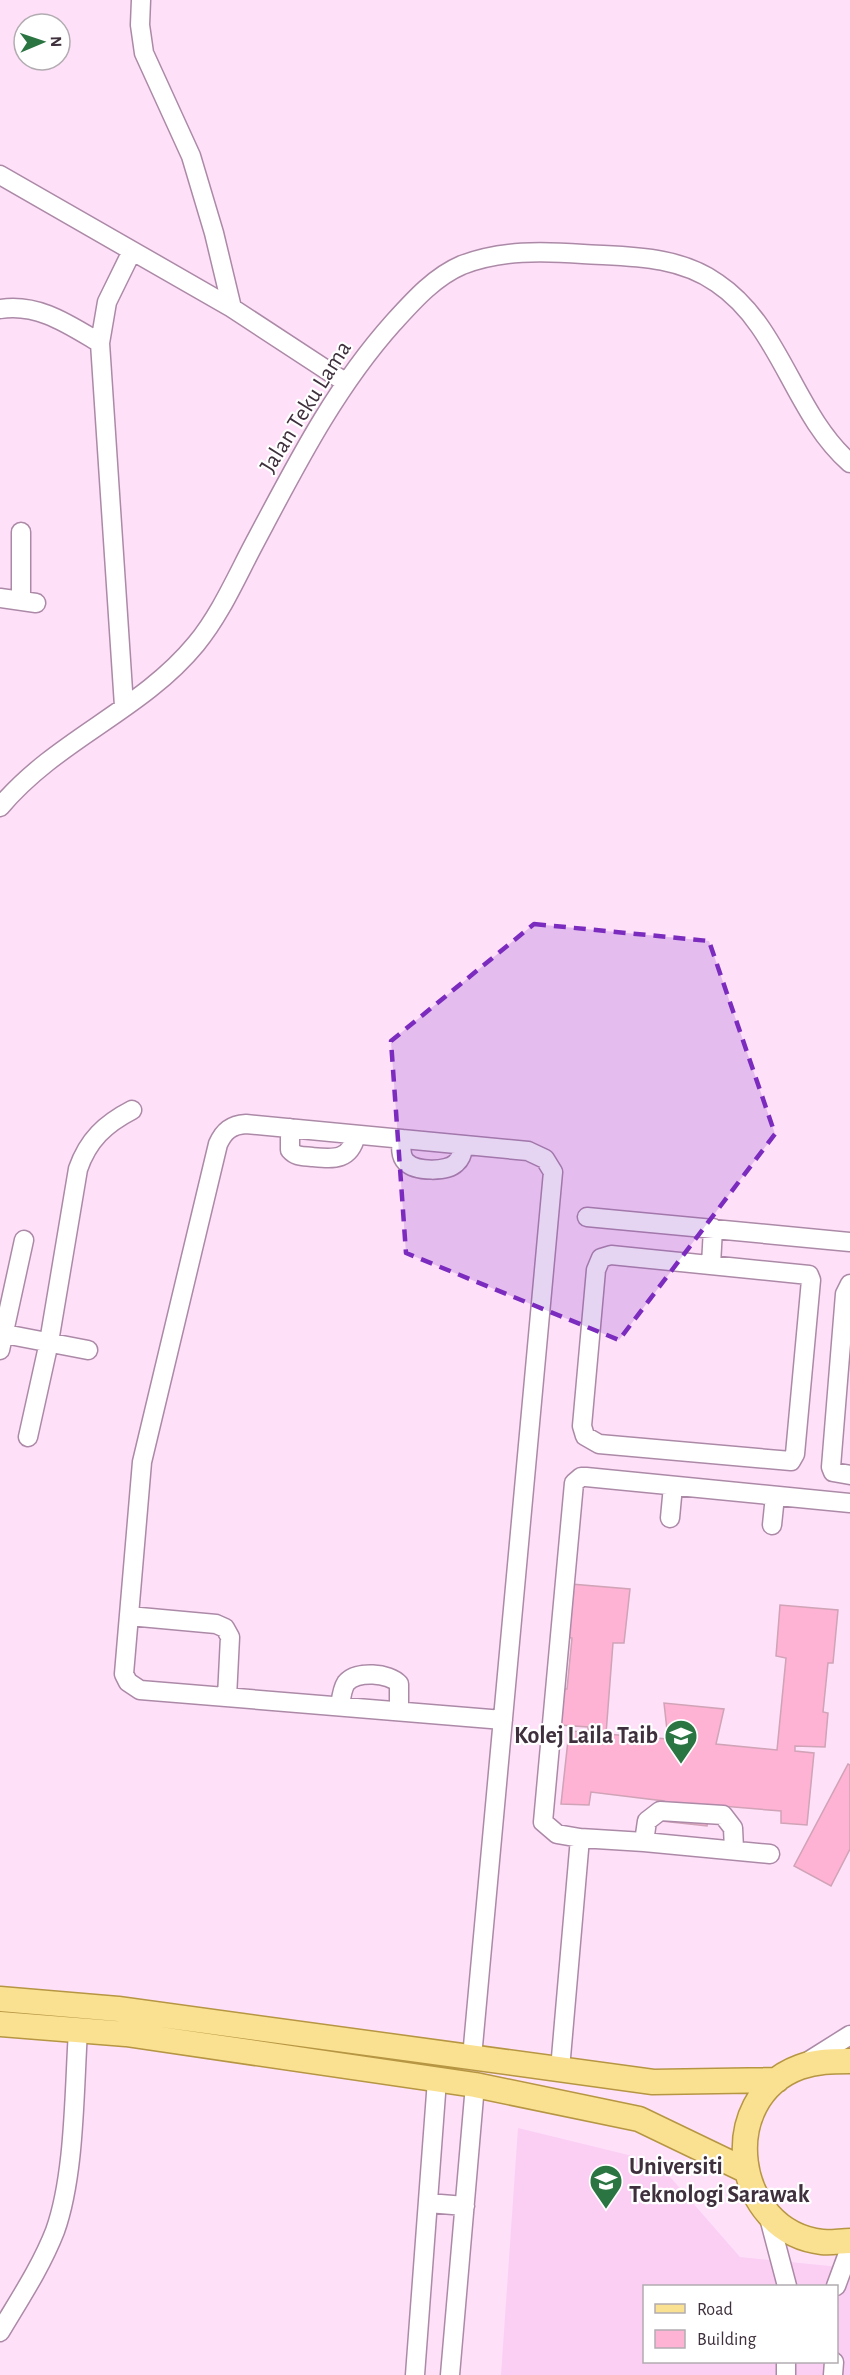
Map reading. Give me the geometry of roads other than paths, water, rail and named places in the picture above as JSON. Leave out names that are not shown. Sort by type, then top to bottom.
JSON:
[{"type":"main road","points":[[0,1999],[118,2009],[653,2082],[777,2080]]},
{"type":"main road","points":[[0,2024],[126,2034],[475,2085],[639,2119],[745,2170]]},
{"type":"main road","points":[[850,2061],[822,2061],[798,2067],[777,2080],[760,2098],[749,2121],[744,2145],[745,2170],[754,2193],[768,2214],[793,2233],[822,2242],[850,2241]]},
{"type":"street","points":[[141,0],[140,25],[144,53],[191,156],[214,233],[232,308]]},
{"type":"street","points":[[0,175],[232,308],[345,382]]},
{"type":"street","points":[[124,706],[100,343],[107,302],[132,251]]},
{"type":"street","name":"Jalan Teku Lama","points":[[0,807],[36,769],[124,706],[145,695],[183,660],[215,617],[304,449],[345,382],[369,349],[413,300],[437,280],[461,266],[497,255],[526,252],[658,259],[688,266],[718,283],[746,309],[767,337],[789,379],[820,428],[839,453],[850,463]]},
{"type":"street","points":[[0,309],[36,310],[66,323],[100,343]]},
{"type":"street","points":[[0,598],[28,602],[21,532]]},
{"type":"street","points":[[28,1437],[49,1342],[78,1169],[83,1153],[99,1131],[111,1120],[132,1110]]},
{"type":"street","points":[[472,2057],[503,1720],[553,1172],[545,1159],[537,1154],[237,1124],[225,1131],[218,1144],[142,1462],[124,1674],[134,1687],[140,1690],[503,1720]]},
{"type":"street","points":[[290,1128],[290,1150],[299,1156],[338,1158],[350,1150],[356,1135]]},
{"type":"street","points":[[402,1139],[404,1159],[416,1168],[451,1167],[461,1158],[464,1145]]},
{"type":"street","points":[[587,1217],[850,1242]]},
{"type":"street","points":[[711,1265],[713,1228]]},
{"type":"street","points":[[24,1240],[1,1339],[49,1342],[88,1350]]},
{"type":"street","points":[[611,1255],[711,1265],[803,1273],[809,1275],[812,1280],[795,1454],[790,1461],[783,1462],[592,1442],[585,1436],[582,1426],[596,1270],[601,1258],[611,1255]]},
{"type":"street","points":[[850,1284],[845,1294],[831,1467],[833,1472],[850,1475]]},
{"type":"street","points":[[770,1854],[580,1838],[557,1834],[543,1822],[574,1483],[581,1477],[586,1477],[850,1503]]},
{"type":"street","points":[[670,1518],[673,1486]]},
{"type":"street","points":[[772,1525],[775,1496]]},
{"type":"street","points":[[129,1616],[216,1624],[225,1628],[230,1637],[227,1697]]},
{"type":"street","points":[[340,1706],[344,1685],[351,1679],[360,1676],[389,1677],[399,1684],[399,1711]]},
{"type":"street","points":[[644,1842],[647,1821],[660,1810],[723,1815],[733,1828],[734,1850]]},
{"type":"street","points":[[560,2069],[580,1838]]},
{"type":"street","points":[[0,2332],[41,2262],[55,2231],[64,2198],[69,2167],[78,2031]]},
{"type":"street","points":[[798,2067],[850,2035]]},
{"type":"street","points":[[415,2375],[437,2080]]},
{"type":"street","points":[[450,2375],[475,2085]]},
{"type":"street","points":[[428,2203],[465,2206]]},
{"type":"street","points":[[768,2214],[787,2285]]},
{"type":"street","points":[[836,2285],[850,2248]]},
{"type":"place","name":"Kolej Laila Taib","points":[[681,1765]]},
{"type":"place","name":"Universiti Teknologi Sarawak","points":[[606,2210]]}]
